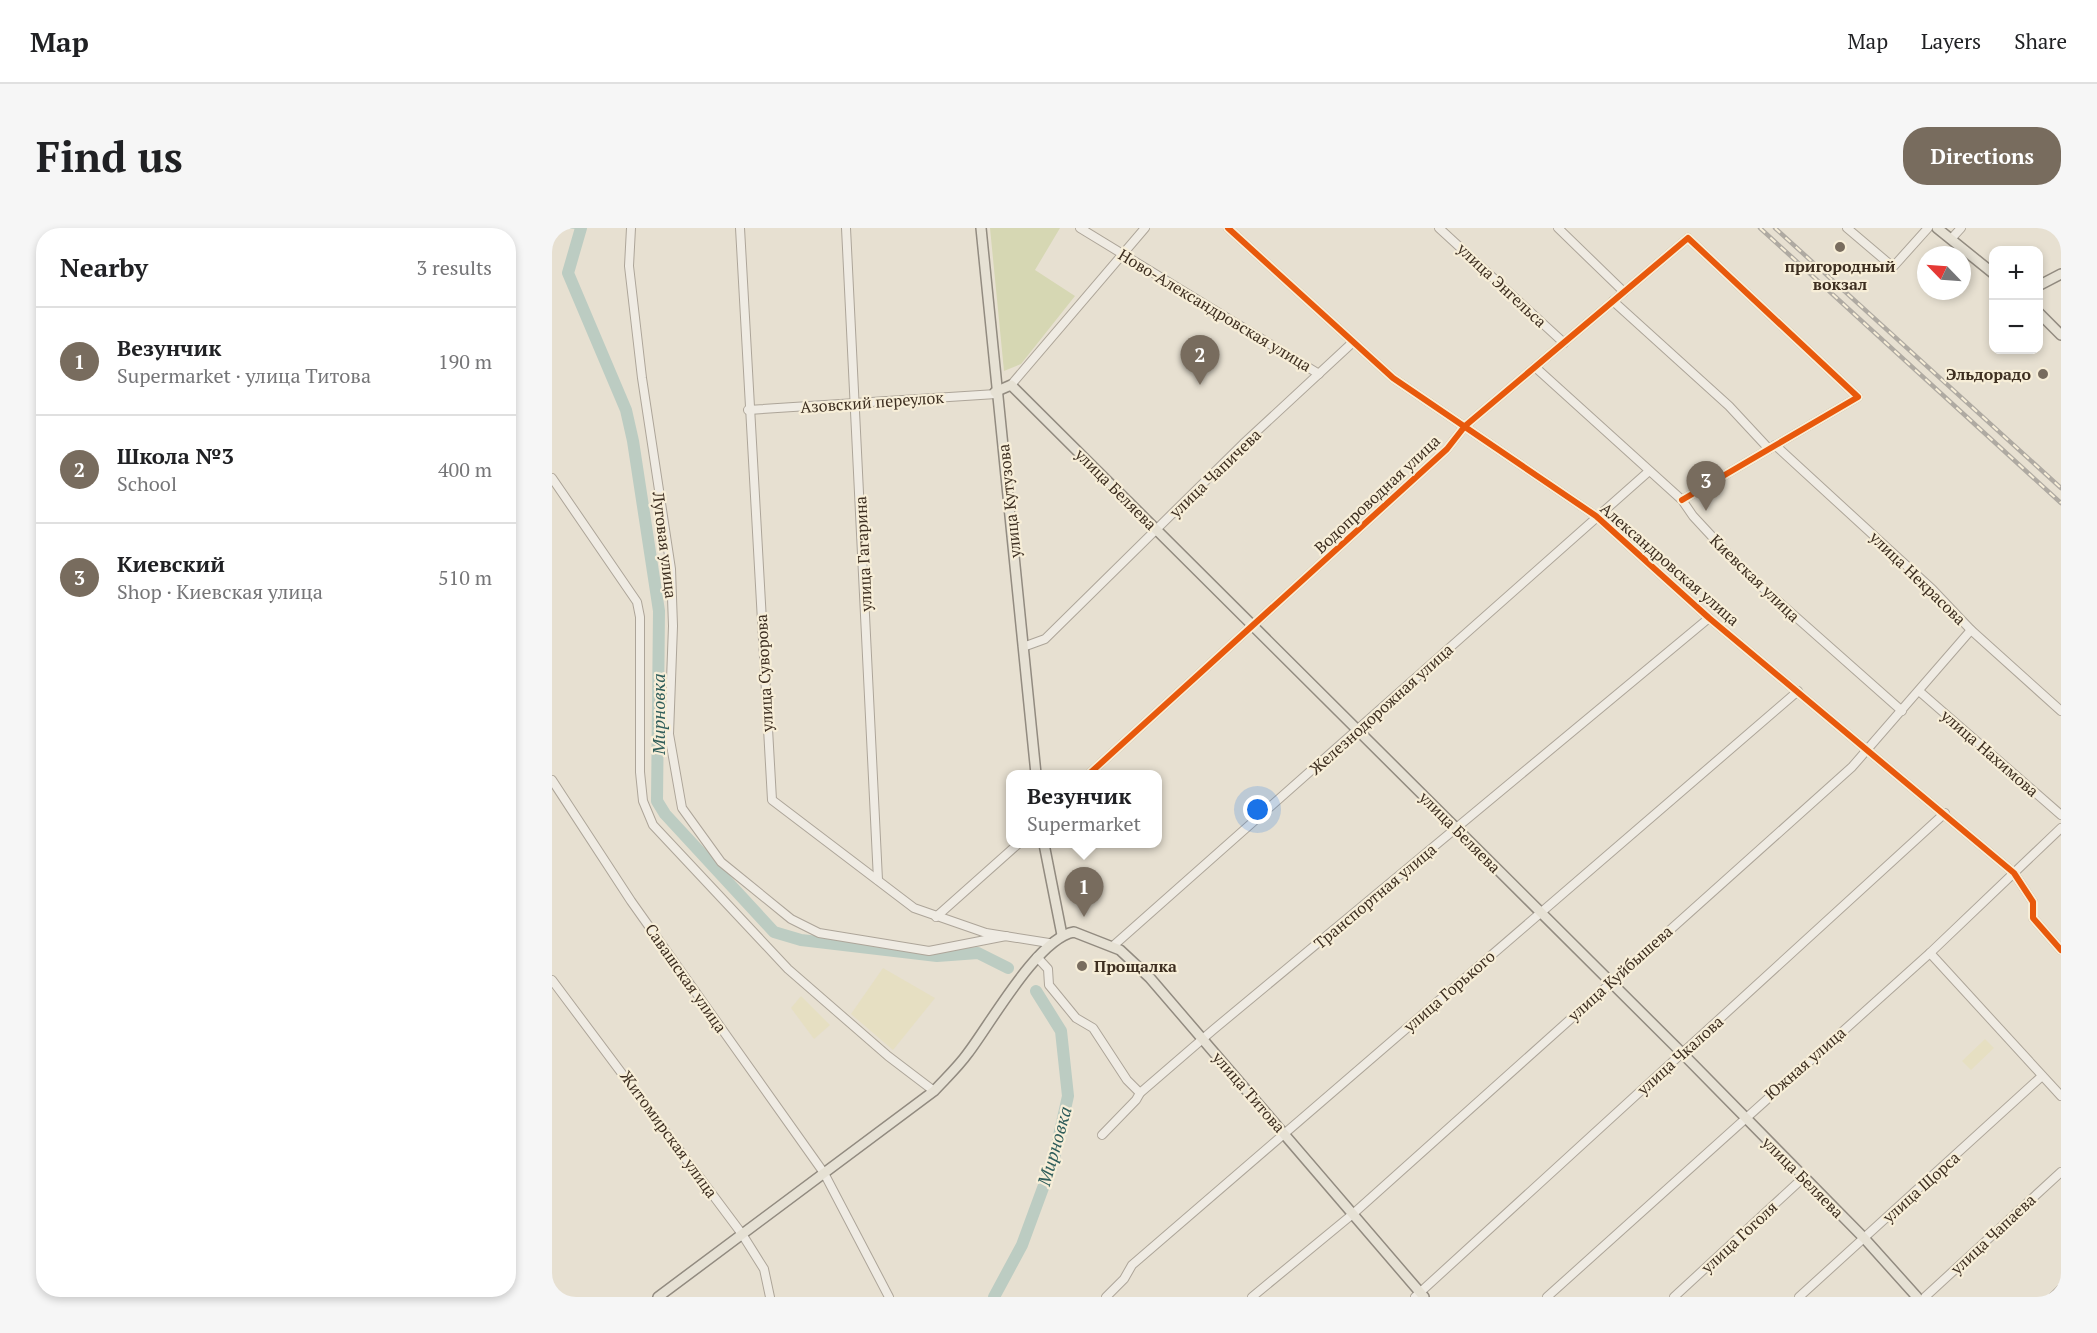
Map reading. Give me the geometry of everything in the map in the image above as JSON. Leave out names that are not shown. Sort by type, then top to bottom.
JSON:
[{"type":"main road","name":"улица Кутузова","points":[[981,228],[995,393],[1036,770]]},
{"type":"main road","points":[[1937,228],[1989,270]]},
{"type":"main road","points":[[2043,283],[2061,274]]},
{"type":"main road","points":[[2043,317],[2061,335]]},
{"type":"main road","points":[[995,393],[1011,385]]},
{"type":"main road","name":"улица Беляева","points":[[1011,385],[1682,1053],[1743,1118],[1864,1238],[1917,1297]]},
{"type":"main road","points":[[658,1297],[934,1092],[967,1055],[1037,957],[1049,943],[1062,935],[1045,848]]},
{"type":"main road","name":"улица Титова","points":[[1062,935],[1074,932],[1113,946],[1150,978],[1354,1213],[1420,1296]]},
{"type":"street","name":"Луговая улица","points":[[631,228],[629,266],[642,378],[671,569],[674,626],[669,734],[682,808],[722,862],[791,920],[819,933],[929,951],[1006,936]]},
{"type":"street","name":"улица Суворова","points":[[740,228],[748,410],[758,540],[772,800],[914,908],[986,933],[1049,943]]},
{"type":"street","name":"улица Гагарина","points":[[846,228],[878,880]]},
{"type":"street","name":"Ново-Александровская улица","points":[[1080,228],[1319,374]]},
{"type":"street","points":[[1011,385],[1145,228]]},
{"type":"street","name":"Александровская улица","points":[[1228,228],[1393,378],[1596,516],[1709,618],[1945,813],[2014,873],[2033,902],[2033,918],[2061,950]]},
{"type":"street","name":"улица Энгельса","points":[[1440,228],[1564,343]]},
{"type":"street","points":[[1558,228],[1624,291]]},
{"type":"street","points":[[1847,228],[1893,267],[1928,228]]},
{"type":"street","points":[[1951,239],[1961,228]]},
{"type":"street","name":"Водопроводная улица","points":[[1093,770],[1447,449],[1465,426],[1688,238],[1858,397],[1772,447]]},
{"type":"street","name":"улица Некрасова","points":[[1613,301],[1772,447],[1932,589],[1971,630],[2061,711]]},
{"type":"street","name":"улица Чапичева","points":[[1023,647],[1045,639],[1156,529],[1352,343]]},
{"type":"street","name":"Киевская улица","points":[[1535,367],[1648,472],[1682,500],[1744,571],[1902,711]]},
{"type":"street","name":"Азовский переулок","points":[[748,410],[995,393]]},
{"type":"street","points":[[1682,500],[1772,447]]},
{"type":"street","name":"Железнодорожная улица","points":[[1113,946],[1648,472]]},
{"type":"street","points":[[552,478],[637,602],[640,617],[640,772],[643,801],[653,825],[788,969],[888,1056],[934,1092]]},
{"type":"street","name":"Транспортная улица","points":[[1102,1135],[1140,1093],[1709,618]]},
{"type":"street","name":"улица Куйбышева","points":[[1252,1297],[1354,1213],[1869,749],[1971,630]]},
{"type":"street","name":"улица Горького","points":[[1106,1297],[1124,1279],[1132,1265],[1798,691]]},
{"type":"street","name":"улица Нахимова","points":[[1919,691],[2061,815]]},
{"type":"street","name":"Савашская улица","points":[[552,780],[631,901],[824,1173],[889,1297]]},
{"type":"street","name":"улица Чкалова","points":[[1420,1296],[1945,813]]},
{"type":"street","name":"Южная улица","points":[[1547,1297],[1743,1118],[1930,953],[2061,828]]},
{"type":"street","points":[[936,917],[1012,848]]},
{"type":"street","points":[[1930,953],[2061,1096]]},
{"type":"street","points":[[1037,957],[1048,969],[1049,985],[1076,1018],[1093,1029],[1127,1080],[1140,1093]]},
{"type":"street","name":"Житомирская улица","points":[[552,980],[567,996],[742,1234],[764,1269],[770,1297]]},
{"type":"street","name":"улица Щорса","points":[[1799,1297],[2042,1076]]},
{"type":"street","name":"улица Чапаева","points":[[1925,1297],[2061,1172]]},
{"type":"street","name":"улица Гоголя","points":[[1674,1297],[1804,1177]]},
{"type":"street","points":[[2053,1297],[2061,1289]]},
{"type":"shaded area","points":[[883,968],[935,998],[893,1050],[851,1014]]},
{"type":"shaded area","points":[[801,996],[830,1025],[814,1039],[791,1008]]},
{"type":"shaded area","points":[[1985,1039],[1994,1048],[1971,1070],[1962,1061]]},
{"type":"green space","points":[[990,228],[1060,228],[1035,270],[1075,296],[1021,364],[1004,371]]},
{"type":"waterway","points":[[552,228],[577,228]]},
{"type":"waterway","name":"Мирновка","points":[[581,228],[568,273],[626,410],[633,441],[659,611],[657,801],[665,814],[774,932],[801,940],[937,956],[978,953],[1008,968]]},
{"type":"waterway","name":"Мирновка","points":[[994,1297],[1022,1245],[1054,1158],[1068,1096],[1061,1031],[1036,991]]},
{"type":"railway","points":[[1760,228],[2061,503]]},
{"type":"railway","points":[[1775,228],[2061,488]]},
{"type":"cycle path","points":[[1228,228],[1393,378],[1596,516],[1709,618],[2014,873],[2033,902],[2033,918],[2061,950]]},
{"type":"cycle path","points":[[1093,770],[1447,449],[1465,426],[1688,238],[1858,397],[1682,500]]},
{"type":"place","name":"пригородный вокзал","points":[[1840,247]]},
{"type":"place","name":"Эльдорадо","points":[[2043,374]]},
{"type":"place","name":"Школа №3","points":[[1200,385]]},
{"type":"place","name":"Киевский","points":[[1706,511]]},
{"type":"place","name":"Везунчик","points":[[1084,917]]},
{"type":"place","name":"Прощалка","points":[[1082,966]]}]
